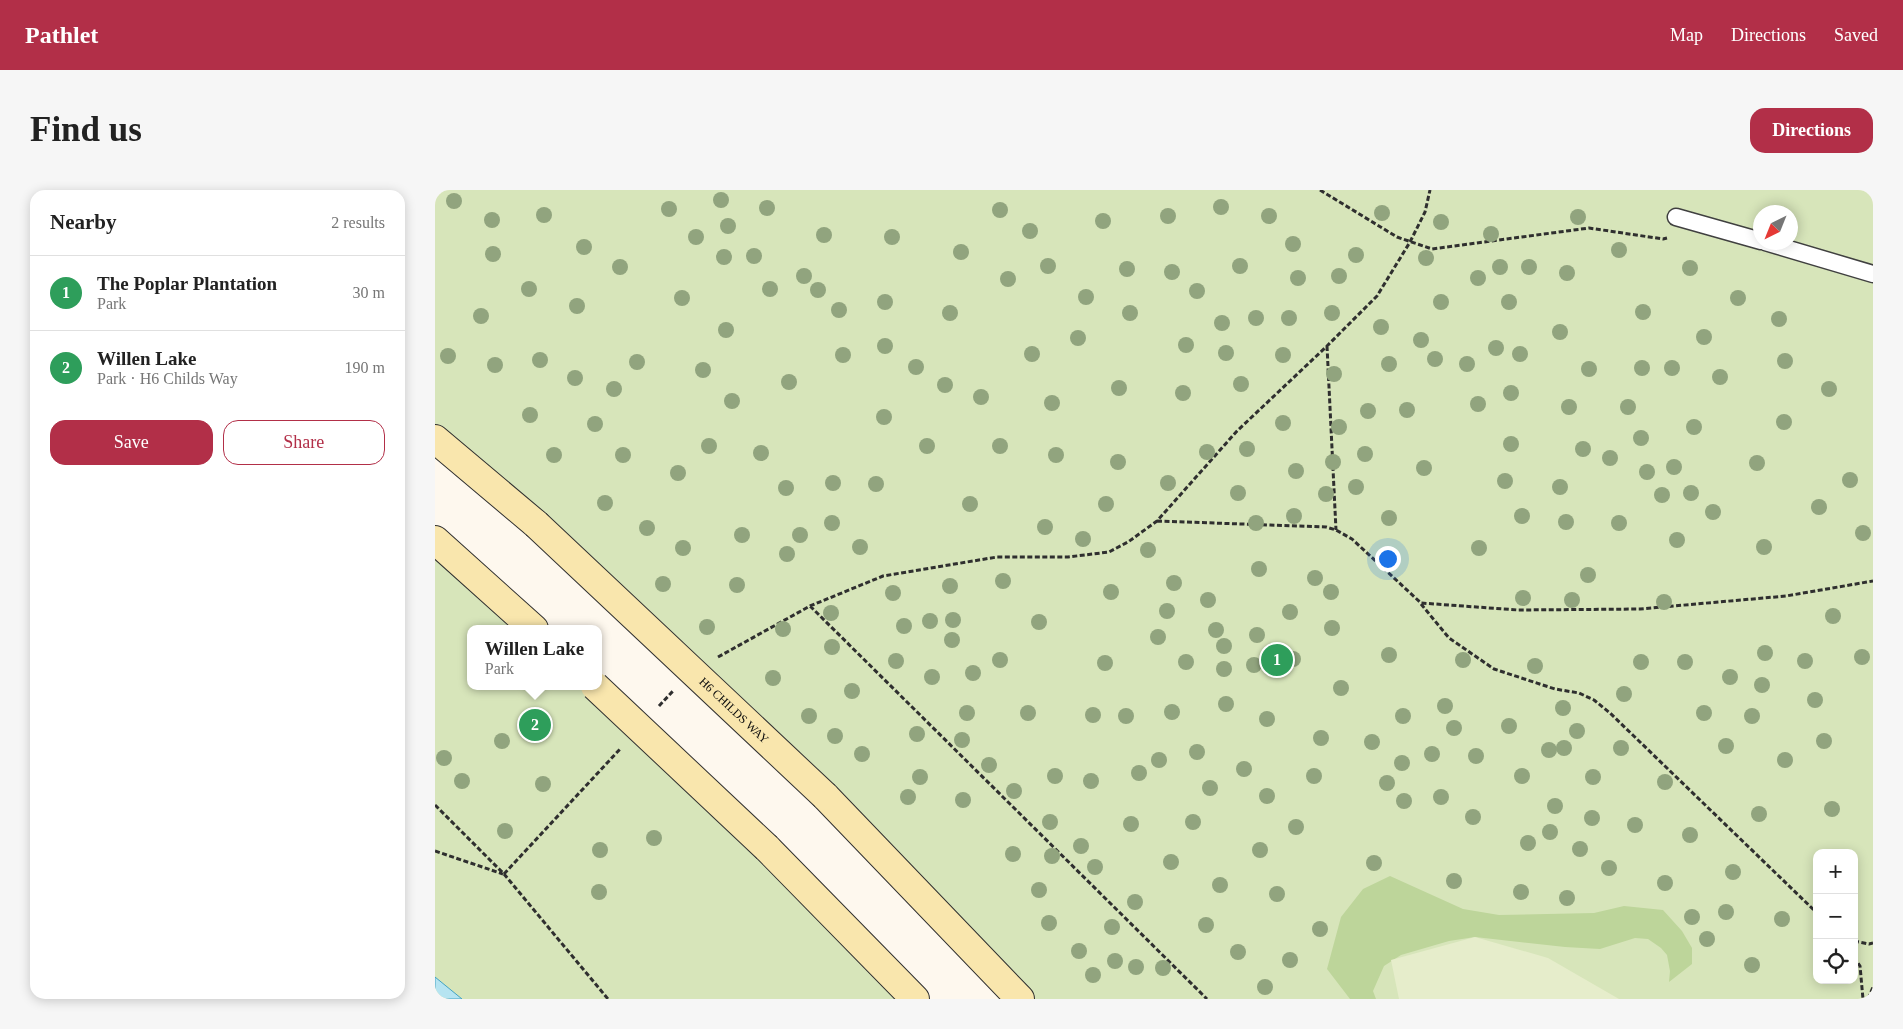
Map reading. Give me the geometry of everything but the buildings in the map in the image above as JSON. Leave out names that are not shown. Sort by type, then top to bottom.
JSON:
[{"type":"street","name":"H6 CHILDS WAY","points":[[435,438],[536,524],[825,796],[1020,999]]},
{"type":"street","points":[[435,540],[530,625]]},
{"type":"street","points":[[599,690],[767,848],[915,999]]},
{"type":"lane","points":[[1679,218],[1753,239]]},
{"type":"lane","points":[[1792,250],[1873,274]]},
{"type":"path","points":[[1320,190],[1397,237],[1432,249],[1589,228],[1663,239],[1678,233],[1679,218]]},
{"type":"path","points":[[710,662],[810,606],[883,576],[997,557],[1069,557],[1109,552],[1128,542],[1157,521],[1237,431],[1377,296],[1411,242],[1425,212],[1430,190]]},
{"type":"path","points":[[1327,346],[1336,530]]},
{"type":"path","points":[[1157,521],[1326,527],[1352,539],[1421,603],[1449,638],[1494,669],[1555,689],[1579,693],[1594,700],[1610,713],[1813,908]]},
{"type":"path","points":[[1421,603],[1518,610],[1640,609],[1785,596],[1873,581]]},
{"type":"path","points":[[810,606],[1207,999]]},
{"type":"path","points":[[653,712],[679,684]]},
{"type":"path","points":[[504,874],[627,741]]},
{"type":"path","points":[[435,805],[504,874],[608,999]]},
{"type":"path","points":[[435,851],[504,874]]},
{"type":"path","points":[[1858,942],[1873,943]]},
{"type":"path","points":[[1858,963],[1860,966],[1863,999]]},
{"type":"path","points":[[1868,999],[1873,987]]},
{"type":"green space","points":[[435,190],[1873,190],[1873,999],[1020,999],[435,439]]},
{"type":"green space","points":[[435,540],[530,625],[467,625],[467,690],[599,690],[915,999],[435,999]]},
{"type":"green space","points":[[1390,876],[1463,909],[1499,915],[1594,913],[1624,906],[1663,910],[1682,931],[1692,948],[1692,964],[1669,982],[1670,971],[1667,955],[1648,939],[1635,938],[1600,949],[1475,937],[1449,941],[1401,955],[1384,966],[1373,991],[1376,999],[1350,999],[1327,969],[1341,917],[1363,889]]},
{"type":"green space","points":[[1475,937],[1548,958],[1619,999],[1399,999],[1391,960]]},
{"type":"water","points":[[435,977],[462,999],[435,999]]},
{"type":"place","name":"The Poplar Plantation","points":[[1277,660]]},
{"type":"place","name":"Willen Lake","points":[[535,725]]}]
